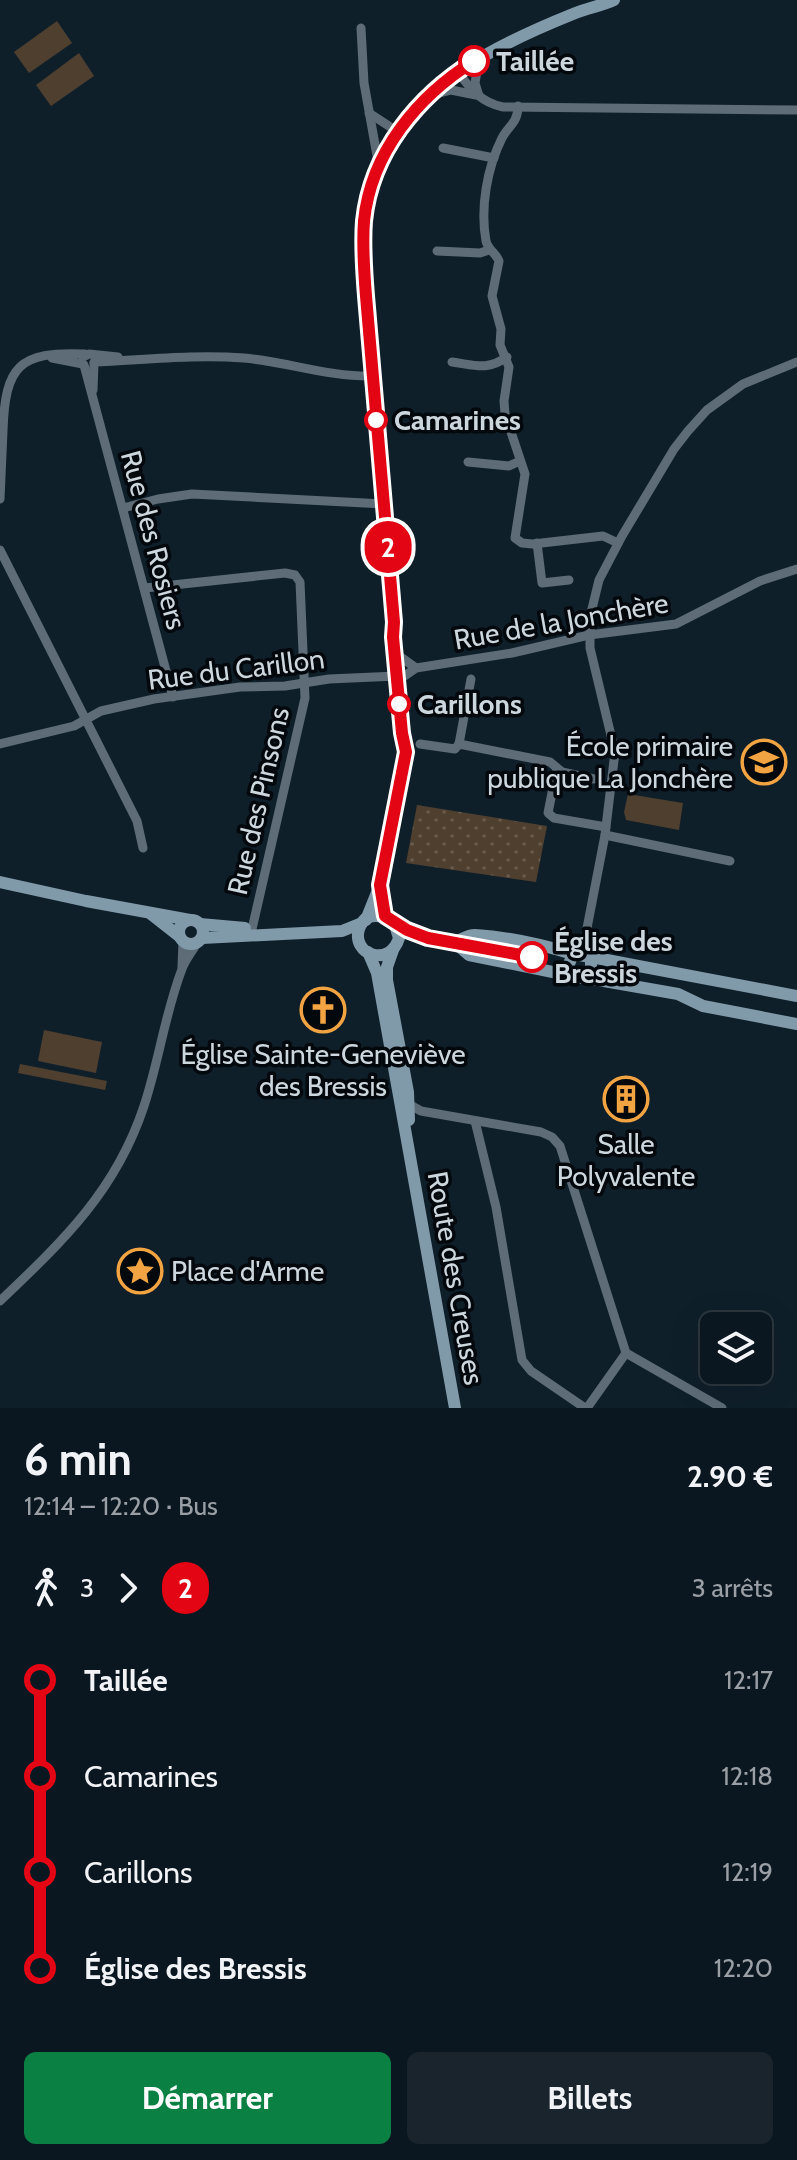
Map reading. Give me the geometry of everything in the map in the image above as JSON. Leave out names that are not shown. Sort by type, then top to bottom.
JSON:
[{"type":"main road","points":[[364,949],[359,932],[380,885],[406,752],[402,733],[400,676],[393,637],[363,246],[364,217],[379,167],[398,132],[424,98],[479,59],[577,12],[591,0]]},
{"type":"main road","points":[[577,12],[595,9],[614,0]]},
{"type":"main road","points":[[394,622],[402,658],[400,676]]},
{"type":"main road","points":[[0,882],[151,914],[198,931],[252,929],[286,933]]},
{"type":"main road","points":[[380,885],[389,919],[399,932],[395,947]]},
{"type":"main road","points":[[151,914],[190,945],[198,931]]},
{"type":"main road","points":[[181,939],[181,925],[198,931],[342,931],[375,915],[428,938],[454,942],[469,955],[678,994],[703,1006],[797,1024]]},
{"type":"main road","points":[[322,932],[381,956],[395,947],[428,938]]},
{"type":"main road","points":[[454,942],[472,934],[797,996]]},
{"type":"main road","name":"Route des Creuses","points":[[395,947],[388,962],[387,980],[409,1106],[410,1156]]},
{"type":"main road","name":"Route des Creuses","points":[[364,949],[377,973],[455,1408]]},
{"type":"main road","points":[[570,974],[569,964],[582,955]]},
{"type":"main road","points":[[582,955],[591,968],[587,978]]},
{"type":"street","points":[[361,28],[369,113],[379,167]]},
{"type":"street","points":[[479,59],[475,83],[479,96]]},
{"type":"street","points":[[458,72],[490,105],[797,110]]},
{"type":"street","points":[[424,98],[451,90],[479,96]]},
{"type":"street","points":[[489,250],[486,243],[485,191],[502,138],[516,122],[518,106]]},
{"type":"street","points":[[369,113],[398,132]]},
{"type":"street","points":[[443,148],[494,158]]},
{"type":"street","points":[[437,251],[480,253],[489,250],[496,253],[499,261],[492,296],[501,329],[500,345],[509,367],[505,414],[525,474],[515,538],[522,543],[537,543],[603,536],[618,543]]},
{"type":"street","points":[[0,499],[7,386],[18,368],[32,359],[45,356],[89,360],[244,358],[339,376],[373,376]]},
{"type":"street","points":[[452,362],[485,367],[495,366],[507,357]]},
{"type":"street","name":"Rue des Rosiers","points":[[89,360],[93,393],[173,697]]},
{"type":"street","points":[[582,955],[613,785],[615,752],[589,635],[599,580],[674,449],[707,410],[743,384],[797,362]]},
{"type":"street","points":[[468,462],[509,466],[520,461]]},
{"type":"street","points":[[123,508],[192,494],[384,504]]},
{"type":"street","points":[[537,543],[542,583],[569,580]]},
{"type":"street","points":[[0,550],[137,821],[143,848]]},
{"type":"street","name":"Rue de la Jonchère","points":[[400,676],[416,668],[512,653],[589,635],[676,624],[760,581],[797,569]]},
{"type":"street","name":"Rue des Pinsons","points":[[145,588],[285,573],[295,575],[300,582],[305,682],[303,716],[252,929]]},
{"type":"street","points":[[402,658],[416,668]]},
{"type":"street","name":"Rue du Carillon","points":[[0,744],[74,726],[101,711],[173,697],[240,687],[400,676]]},
{"type":"street","points":[[420,744],[455,749],[459,744],[471,679]]},
{"type":"street","points":[[459,744],[550,762],[562,772],[594,779]]},
{"type":"street","points":[[557,768],[548,813],[554,818],[730,861]]},
{"type":"street","points":[[0,1301],[67,1236],[96,1202],[119,1166],[145,1104],[182,967],[198,931]]},
{"type":"street","points":[[181,939],[182,967]]},
{"type":"street","points":[[395,1079],[401,1098],[421,1111],[541,1132],[552,1137],[560,1146],[626,1353],[722,1408]]},
{"type":"street","points":[[475,1121],[496,1207],[522,1360],[531,1371],[586,1408],[626,1353]]},
{"type":"shaded area","points":[[57,21],[72,43],[29,73],[14,52]]},
{"type":"shaded area","points":[[79,53],[94,76],[51,106],[36,85]]},
{"type":"shaded area","points":[[628,794],[683,803],[679,830],[626,820],[624,812]]},
{"type":"shaded area","points":[[417,805],[547,826],[536,882],[406,863]]},
{"type":"shaded area","points":[[44,1030],[102,1042],[96,1073],[38,1061]]},
{"type":"shaded area","points":[[20,1064],[107,1081],[105,1090],[18,1073]]},
{"type":"bus line","name":"2","points":[[474,61],[424,98],[398,132],[379,167],[364,217],[366,296],[393,637],[406,752],[380,885],[385,916],[407,930],[428,938],[532,957]]},
{"type":"place","name":"Taillée","points":[[474,61]]},
{"type":"place","name":"Camarines","points":[[376,420]]},
{"type":"place","name":"Carillons","points":[[399,704]]},
{"type":"place","name":"École primaire publique La Jonchère","points":[[764,762]]},
{"type":"place","name":"Église des Bressis","points":[[532,957]]},
{"type":"place","name":"Église Sainte-Geneviève des Bressis","points":[[323,1010]]},
{"type":"place","name":"Salle Polyvalente","points":[[626,1099]]},
{"type":"place","name":"Place d'Arme","points":[[140,1271]]}]
